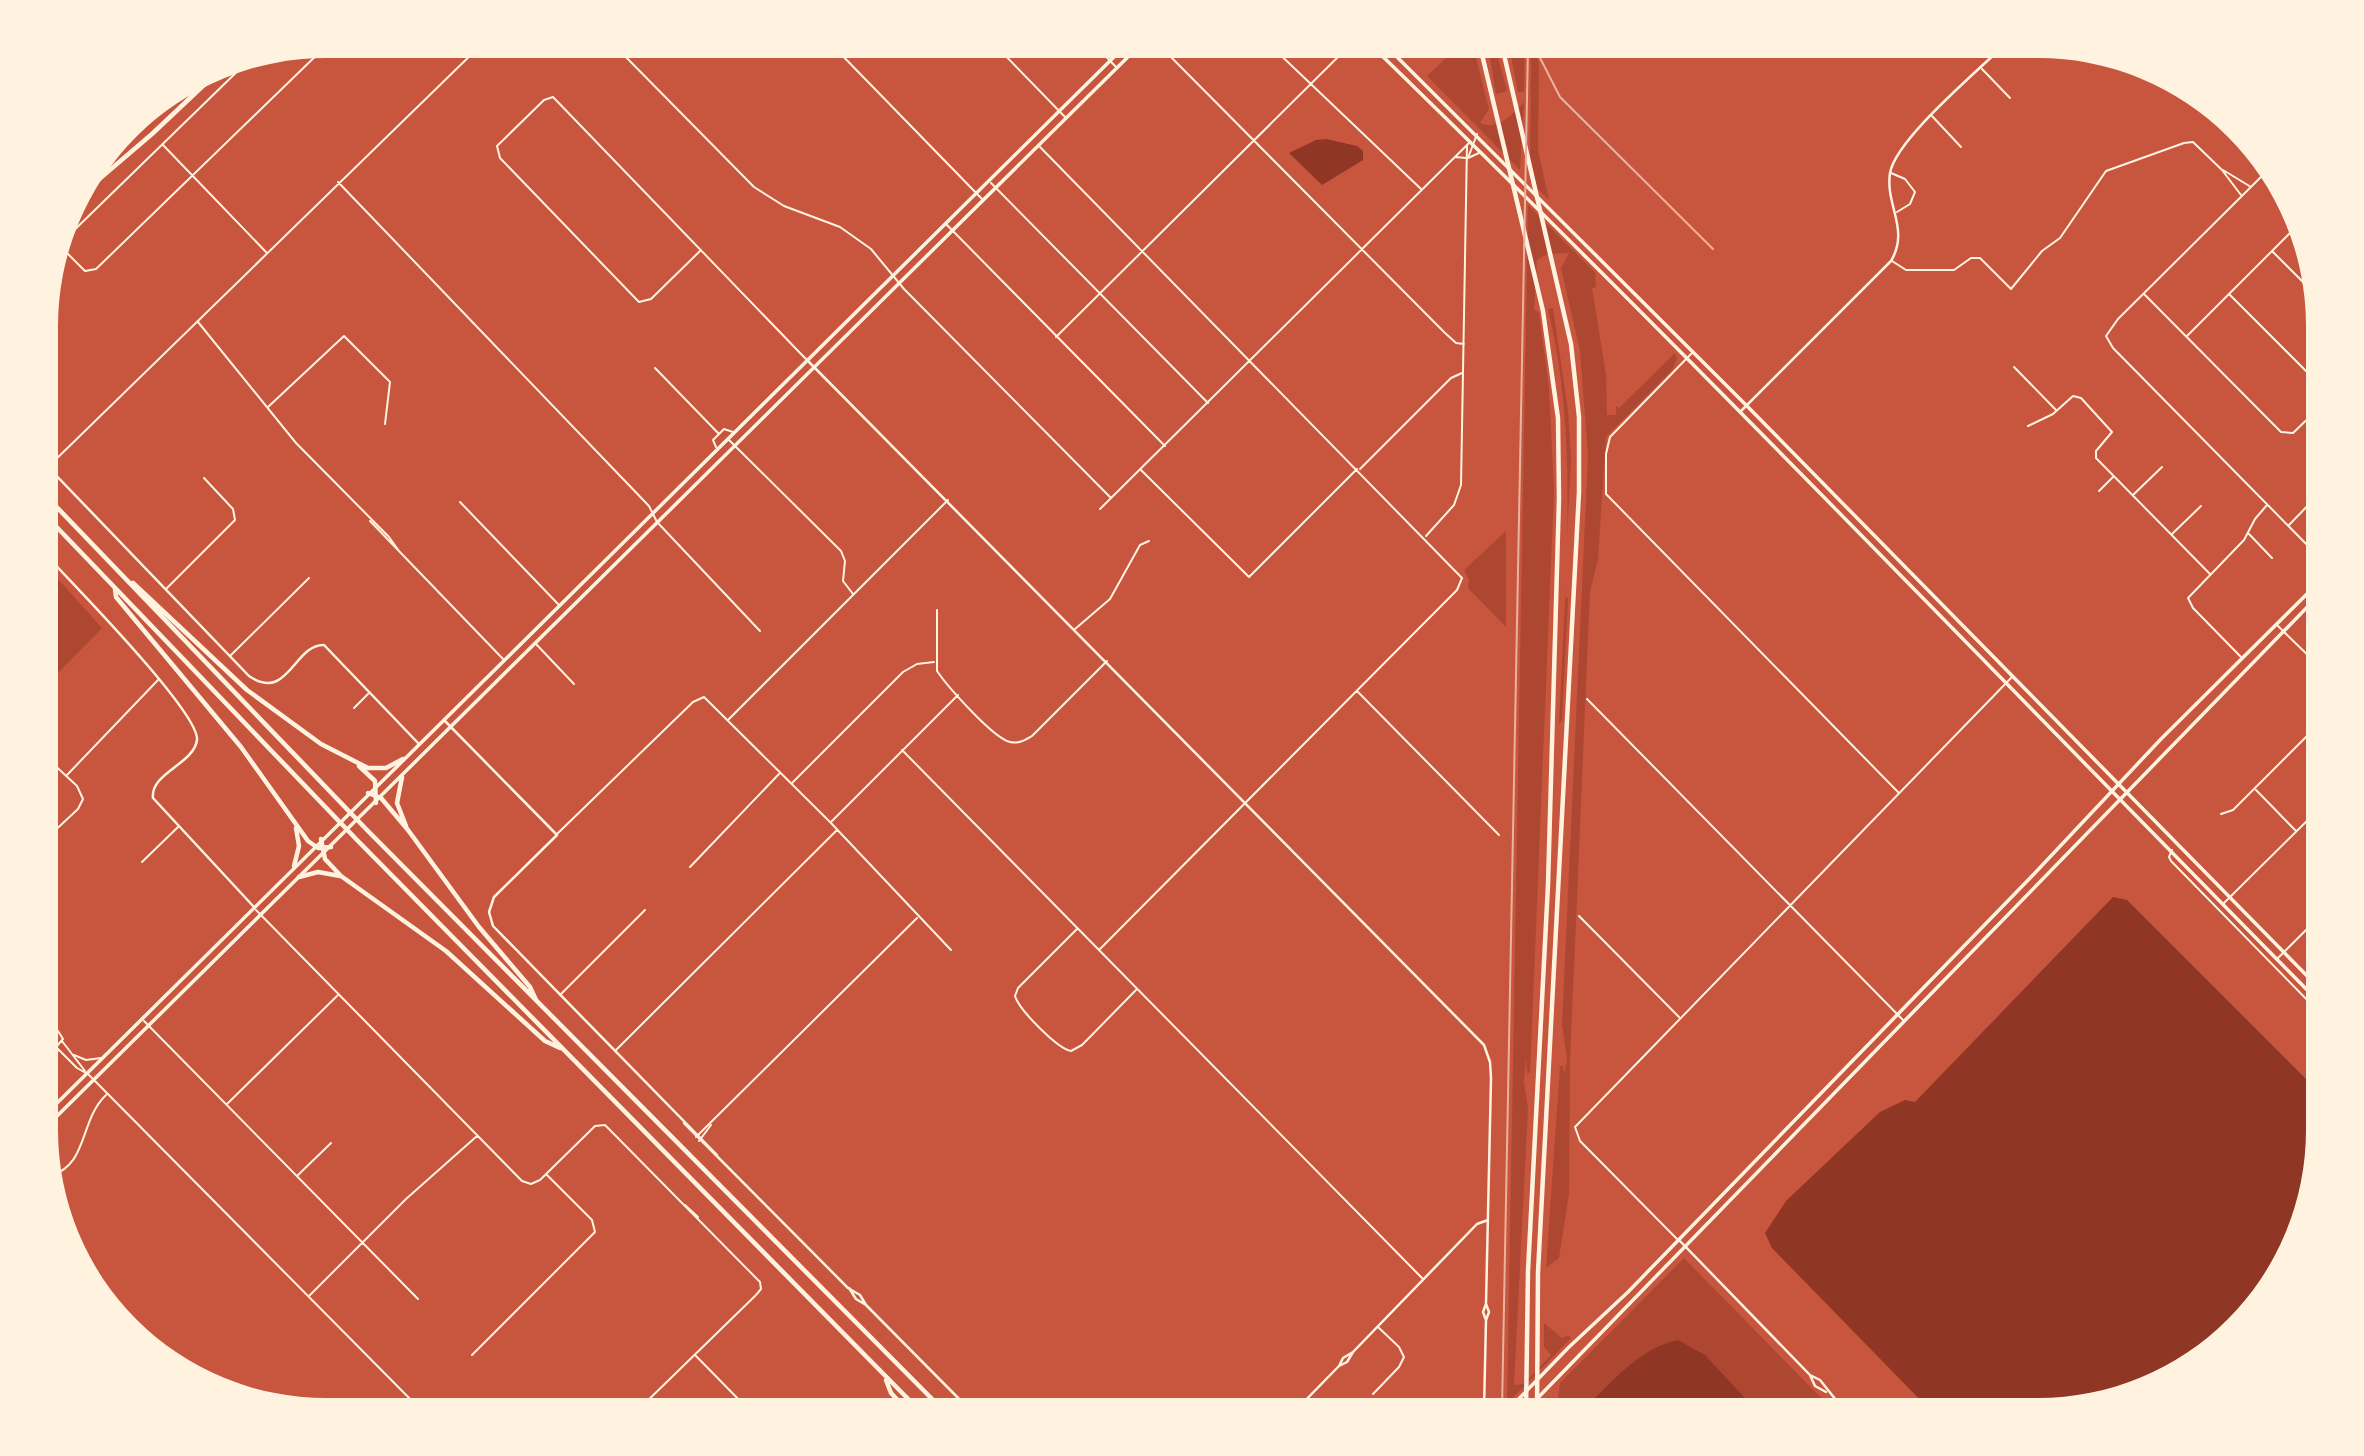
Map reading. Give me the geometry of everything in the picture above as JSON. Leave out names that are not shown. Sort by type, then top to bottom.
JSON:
[{"type":"highway","points":[[1482,58],[1543,311],[1558,418],[1559,498],[1548,885],[1528,1271],[1526,1398]]},
{"type":"highway","points":[[1504,58],[1563,304],[1579,417],[1580,492],[1538,1272],[1537,1398]]},
{"type":"highway","points":[[105,174],[198,90]]},
{"type":"highway","points":[[58,508],[367,830],[930,1398]]},
{"type":"highway","points":[[58,528],[357,840],[907,1398]]},
{"type":"highway","points":[[124,576],[145,591],[247,690],[321,744],[359,766],[377,785],[379,797],[376,803]]},
{"type":"highway","points":[[115,588],[116,597],[241,747],[295,824],[314,846],[331,847]]},
{"type":"highway","points":[[359,766],[382,768],[403,760]]},
{"type":"highway","points":[[402,777],[397,803],[408,830]]},
{"type":"highway","points":[[368,793],[379,797],[408,830],[479,928],[530,987],[538,1004]]},
{"type":"highway","points":[[294,866],[299,842],[295,824]]},
{"type":"highway","points":[[321,839],[323,855],[341,876],[446,951],[545,1041],[564,1050]]},
{"type":"highway","points":[[299,877],[318,872],[341,876]]},
{"type":"highway","points":[[884,1376],[896,1398]]},
{"type":"main road","points":[[379,797],[1126,58]]},
{"type":"main road","points":[[1385,58],[1898,571],[2306,989]]},
{"type":"main road","points":[[1400,58],[2014,675],[2306,975]]},
{"type":"main road","points":[[58,1102],[1110,60]]},
{"type":"main road","points":[[1421,77],[1421,91]]},
{"type":"main road","points":[[1469,143],[1477,134]]},
{"type":"main road","points":[[1031,138],[1038,145]]},
{"type":"main road","points":[[1578,249],[1585,242]]},
{"type":"main road","points":[[1755,428],[1762,421]]},
{"type":"main road","points":[[1804,477],[1811,470]]},
{"type":"main road","points":[[1864,537],[1871,531]]},
{"type":"main road","points":[[1898,571],[1905,565]]},
{"type":"main road","points":[[1915,589],[1922,582]]},
{"type":"main road","points":[[1520,1398],[1679,1240],[2112,789],[2306,595]]},
{"type":"main road","points":[[1538,1398],[2120,796],[2306,608]]},
{"type":"main road","points":[[1951,626],[1958,619]]},
{"type":"main road","points":[[504,660],[511,667]]},
{"type":"main road","points":[[419,744],[427,751]]},
{"type":"main road","points":[[58,1115],[376,803]]},
{"type":"main road","points":[[2172,850],[2186,851]]},
{"type":"main road","points":[[1988,921],[1994,928]]},
{"type":"main road","points":[[191,970],[198,976]]},
{"type":"main road","points":[[1780,1135],[1787,1141]]},
{"type":"street","points":[[68,254],[83,270],[91,272],[314,58]]},
{"type":"street","points":[[58,457],[467,58]]},
{"type":"street","points":[[627,58],[754,187],[784,206],[849,232],[875,252],[899,283],[1111,498]]},
{"type":"street","points":[[845,58],[983,200]]},
{"type":"street","points":[[1008,58],[1066,118]]},
{"type":"street","points":[[1172,58],[1446,335],[1456,343],[1464,344]]},
{"type":"street","points":[[1283,58],[1422,190]]},
{"type":"street","points":[[1056,337],[1337,58]]},
{"type":"street","points":[[1740,412],[1891,261],[1900,236],[1891,193],[1890,173],[1901,148],[1991,58]]},
{"type":"street","points":[[1110,60],[1117,67]]},
{"type":"street","points":[[1981,68],[2010,98]]},
{"type":"street","points":[[77,227],[235,74]]},
{"type":"street","points":[[701,250],[651,299],[643,303],[634,298],[496,151],[500,142],[549,97],[557,101],[701,250],[808,361],[1476,1035],[1487,1051],[1491,1072],[1486,1304],[1489,1312],[1486,1320],[1484,1398]]},
{"type":"street","points":[[1932,116],[1961,147]]},
{"type":"street","points":[[1467,159],[1475,145],[1477,134]]},
{"type":"street","points":[[1891,261],[1906,270],[1954,270],[1970,258],[1978,258],[2011,289],[2042,251],[2060,238],[2106,171],[2193,142],[2222,170],[2242,196]]},
{"type":"street","points":[[1100,509],[1166,447],[1469,143]]},
{"type":"street","points":[[1425,537],[1450,511],[1460,493],[1469,143]]},
{"type":"street","points":[[162,144],[267,253]]},
{"type":"street","points":[[1038,145],[1359,469],[1459,572],[1462,581],[1457,590],[1099,950]]},
{"type":"street","points":[[1467,159],[1482,152]]},
{"type":"street","points":[[1455,157],[1462,155],[1467,159]]},
{"type":"street","points":[[2222,170],[2251,187]]},
{"type":"street","points":[[1890,173],[1908,181],[1915,192],[1910,204],[1897,212]]},
{"type":"street","points":[[2261,177],[2111,326],[2106,336],[2113,348],[2306,544]]},
{"type":"street","points":[[989,181],[1208,404]]},
{"type":"street","points":[[338,182],[654,512],[657,523],[760,631]]},
{"type":"street","points":[[946,224],[1166,447]]},
{"type":"street","points":[[2186,336],[2290,233]]},
{"type":"street","points":[[2272,251],[2302,281]]},
{"type":"street","points":[[2144,293],[2281,432],[2289,434],[2306,421]]},
{"type":"street","points":[[2229,294],[2306,371]]},
{"type":"street","points":[[198,321],[267,408],[504,660]]},
{"type":"street","points":[[267,408],[344,336],[389,381],[385,424]]},
{"type":"street","points":[[1693,351],[1610,437],[1605,488],[1608,498],[1899,792]]},
{"type":"street","points":[[2014,367],[2056,411]]},
{"type":"street","points":[[655,368],[719,434]]},
{"type":"street","points":[[1141,470],[1249,577],[1451,378],[1463,373]]},
{"type":"street","points":[[2028,426],[2056,411],[2076,396],[2112,433],[2095,455],[2210,574]]},
{"type":"street","points":[[718,449],[712,442],[719,434],[727,427],[734,433]]},
{"type":"street","points":[[728,439],[841,551],[845,561],[844,581],[853,594]]},
{"type":"street","points":[[2133,496],[2162,467]]},
{"type":"street","points":[[58,477],[254,680],[275,682],[320,644],[419,744]]},
{"type":"street","points":[[2099,491],[2114,477]]},
{"type":"street","points":[[165,589],[231,526],[235,514],[204,478]]},
{"type":"street","points":[[728,719],[948,500]]},
{"type":"street","points":[[460,502],[560,606]]},
{"type":"street","points":[[2243,658],[2193,608],[2188,598],[2249,534],[2257,516],[2268,505]]},
{"type":"street","points":[[2171,535],[2201,506]]},
{"type":"street","points":[[2288,525],[2306,507]]},
{"type":"street","points":[[2249,534],[2272,558]]},
{"type":"street","points":[[1075,629],[1110,598],[1140,545],[1149,541]]},
{"type":"street","points":[[58,568],[159,679],[193,725],[197,739],[191,751],[153,790],[154,801],[260,915],[521,1180],[531,1184],[547,1174],[600,1124],[610,1128],[684,1204],[694,1210],[699,1219]]},
{"type":"street","points":[[229,657],[309,578]]},
{"type":"street","points":[[937,610],[937,671],[1001,737],[1021,742],[1038,731],[1107,661]]},
{"type":"street","points":[[2277,625],[2306,653]]},
{"type":"street","points":[[535,643],[574,684]]},
{"type":"street","points":[[792,783],[903,672],[917,664],[936,662]]},
{"type":"street","points":[[1832,1398],[1820,1381],[1810,1375],[1580,1142],[1575,1132],[1581,1119],[2014,675]]},
{"type":"street","points":[[67,775],[159,679]]},
{"type":"street","points":[[1357,691],[1499,835]]},
{"type":"street","points":[[354,708],[370,692]]},
{"type":"street","points":[[830,822],[958,695]]},
{"type":"street","points":[[951,950],[792,783],[728,719],[701,697],[497,894],[490,905],[490,918],[500,935],[848,1287],[856,1299],[866,1305],[958,1398]]},
{"type":"street","points":[[1587,699],[1904,1021]]},
{"type":"street","points":[[444,719],[557,835]]},
{"type":"street","points":[[2221,814],[2233,810],[2306,738]]},
{"type":"street","points":[[902,750],[1423,1279]]},
{"type":"street","points":[[58,767],[82,792],[82,803],[58,827]]},
{"type":"street","points":[[690,867],[781,773]]},
{"type":"street","points":[[2255,789],[2297,831]]},
{"type":"street","points":[[2223,905],[2306,822]]},
{"type":"street","points":[[142,862],[178,827]]},
{"type":"street","points":[[614,1052],[837,830]]},
{"type":"street","points":[[2172,850],[2169,857],[2171,861],[2306,999]]},
{"type":"street","points":[[560,996],[645,910]]},
{"type":"street","points":[[1579,916],[1680,1017]]},
{"type":"street","points":[[697,1135],[918,917]]},
{"type":"street","points":[[1077,929],[1015,994],[1018,1004],[1059,1046],[1068,1051],[1076,1050],[1137,989]]},
{"type":"street","points":[[2277,959],[2306,931]]},
{"type":"street","points":[[227,1105],[338,994]]},
{"type":"street","points":[[142,1019],[418,1299]]},
{"type":"street","points":[[58,1031],[62,1041],[93,1080],[409,1398]]},
{"type":"street","points":[[58,1045],[62,1041]]},
{"type":"street","points":[[60,1050],[77,1068],[87,1073]]},
{"type":"street","points":[[73,1054],[86,1060],[103,1058]]},
{"type":"street","points":[[61,1170],[74,1162],[91,1112],[107,1094]]},
{"type":"street","points":[[701,1139],[711,1124]]},
{"type":"street","points":[[308,1297],[477,1135]]},
{"type":"street","points":[[297,1176],[331,1143]]},
{"type":"street","points":[[472,1355],[591,1238],[595,1228],[592,1220],[547,1174]]},
{"type":"street","points":[[650,1398],[761,1289],[758,1279],[699,1219],[689,1213],[684,1204]]},
{"type":"street","points":[[1308,1398],[1339,1366],[1347,1362],[1353,1352],[1479,1222],[1488,1220]]},
{"type":"street","points":[[1373,1394],[1399,1367],[1404,1357],[1401,1349],[1378,1326]]},
{"type":"street","points":[[695,1355],[737,1398]]},
{"type":"street","points":[[1810,1375],[1815,1386],[1826,1392]]},
{"type":"shaded area","points":[[1446,58],[1476,58],[1489,109],[1480,123],[1487,125],[1499,123],[1524,102],[1520,170],[1427,76]]},
{"type":"shaded area","points":[[1490,58],[1498,58],[1507,91],[1496,94]]},
{"type":"shaded area","points":[[1511,58],[1525,58],[1524,92],[1518,92]]},
{"type":"shaded area","points":[[1531,58],[1537,58],[1538,150],[1549,200],[1530,181]]},
{"type":"shaded area","points":[[1326,139],[1357,146],[1363,151],[1363,160],[1322,185],[1289,153],[1316,140]]},
{"type":"shaded area","points":[[1528,205],[1595,272],[1596,287],[1592,288],[1606,375],[1607,415],[1616,415],[1616,406],[1619,408],[1675,353],[1677,358],[1672,370],[1606,437],[1598,559],[1590,592],[1570,1061],[1569,1194],[1559,1258],[1546,1268],[1560,1066],[1563,1066],[1564,1074],[1567,1059],[1562,1025],[1588,455],[1580,351],[1561,268],[1569,253],[1547,254],[1537,260],[1534,309],[1539,313],[1549,388],[1554,491],[1530,1073],[1527,1073],[1526,1057],[1524,1082],[1528,1108],[1514,1385],[1524,1384],[1551,1355],[1544,1347],[1544,1323],[1562,1338],[1568,1335],[1571,1338],[1513,1398],[1507,1398]]},
{"type":"shaded area","points":[[1553,308],[1568,411],[1571,460],[1567,536],[1565,421],[1559,365],[1548,309]]},
{"type":"shaded area","points":[[1506,531],[1506,627],[1468,588],[1469,580],[1464,570]]},
{"type":"shaded area","points":[[58,579],[102,628],[58,673]]},
{"type":"shaded area","points":[[1565,598],[1568,598],[1562,720],[1559,724]]},
{"type":"shaded area","points":[[2113,897],[2127,900],[2306,1079],[2306,1148],[2297,1200],[2279,1249],[2240,1307],[2201,1343],[2157,1371],[2108,1389],[2056,1398],[1918,1398],[1772,1248],[1765,1233],[1786,1201],[1880,1112],[1905,1100],[1915,1102]]},
{"type":"shaded area","points":[[1684,1258],[1821,1398],[1558,1398],[1560,1383]]},
{"type":"shaded area","points":[[1678,1340],[1705,1355],[1745,1398],[1596,1398],[1639,1358],[1664,1344]]},
{"type":"railway","points":[[1502,1398],[1528,58]]},
{"type":"railway","points":[[1540,58],[1560,97],[1713,249]]}]
